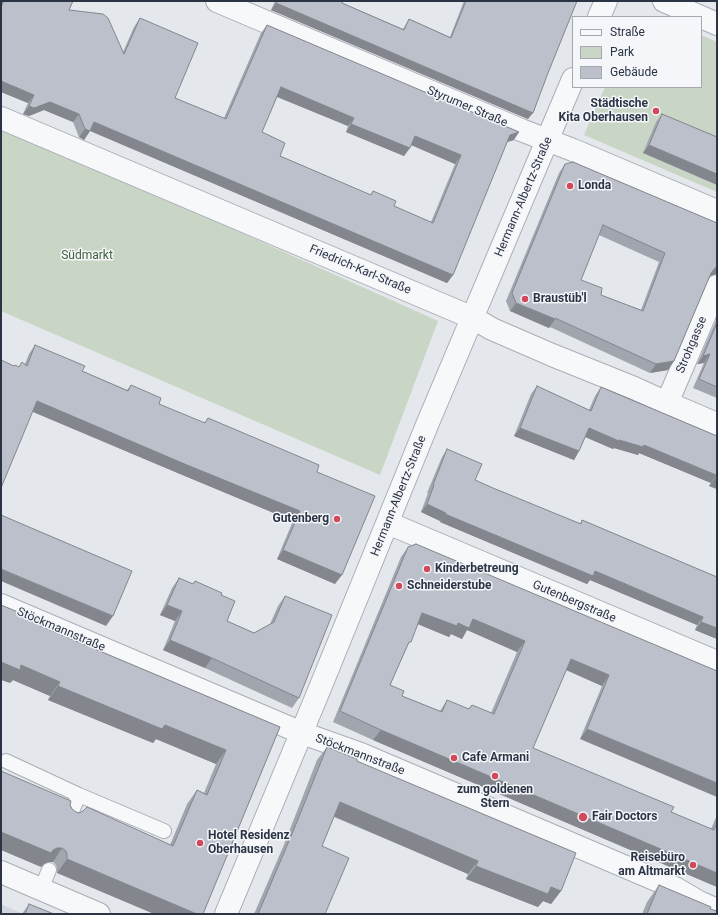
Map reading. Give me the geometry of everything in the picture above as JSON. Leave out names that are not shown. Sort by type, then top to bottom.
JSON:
[{"type":"street","name":"Styrumer Straße","points":[[217,1],[547,141],[573,150],[717,211]]},
{"type":"street","points":[[599,16],[606,1]]},
{"type":"street","points":[[664,1],[699,16]]},
{"type":"street","points":[[702,17],[717,24]]},
{"type":"street","name":"Hermann-Albertz-Straße","points":[[226,914],[388,524],[427,425],[572,81]]},
{"type":"street","name":"Friedrich-Karl-Straße","points":[[1,118],[473,318],[492,329],[717,424]]},
{"type":"street","name":"Strohgasse","points":[[667,403],[717,286]]},
{"type":"street","name":"Gutenbergstraße","points":[[388,524],[717,662]]},
{"type":"street","name":"Stöckmannstraße","points":[[1,605],[302,733],[361,754],[433,784],[675,888],[699,902],[717,910]]},
{"type":"street","points":[[1,872],[45,879],[99,914]]},
{"type":"lane","points":[[6,760],[80,795],[164,831]]},
{"type":"lane","points":[[69,818],[80,795]]},
{"type":"shaded area","points":[[1,904],[23,914],[1,914]]},
{"type":"green space","name":"Städtische Kita Oberhausen","points":[[702,35],[717,42],[717,192],[584,135],[605,88],[702,88]]},
{"type":"green space","name":"Südmarkt","points":[[1,125],[438,321],[380,475],[1,311]]},
{"type":"building","points":[[4,1],[73,1],[69,10],[103,14],[108,18],[124,54],[140,18],[198,43],[175,98],[226,119],[267,25],[519,132],[510,135],[453,275],[94,122],[90,131],[85,129],[79,114],[50,102],[34,108],[29,106],[34,95],[1,81],[1,7]],"holes":[[[281,87],[354,118],[351,124],[410,148],[415,136],[461,155],[433,223],[394,206],[396,201],[373,191],[371,195],[280,156],[285,143],[262,132]]]},
{"type":"building","points":[[277,1],[343,1],[342,3],[404,30],[409,19],[451,38],[466,1],[577,1],[533,113],[276,3]]},
{"type":"building","points":[[662,114],[717,137],[717,174],[649,145]]},
{"type":"building","points":[[573,162],[717,223],[717,267],[711,273],[674,361],[656,364],[555,318],[516,303],[512,293],[565,164]],"holes":[[[603,225],[665,253],[643,311],[601,295],[602,288],[581,280]]]},
{"type":"building","points":[[717,323],[717,387],[699,379],[710,354],[703,356]]},
{"type":"building","points":[[35,345],[85,366],[82,371],[128,391],[131,385],[161,398],[159,404],[205,423],[208,418],[319,465],[317,472],[375,496],[342,575],[283,550],[300,511],[37,401],[1,488],[1,360],[14,366],[19,367],[22,362],[27,366]]},
{"type":"building","points":[[537,386],[591,411],[601,387],[717,436],[717,479],[715,478],[716,475],[644,445],[643,447],[619,441],[589,428],[579,451],[520,428]]},
{"type":"building","points":[[447,449],[482,464],[475,480],[581,524],[582,520],[717,577],[717,628],[701,622],[703,617],[595,571],[593,576],[445,514],[446,513],[427,504]]},
{"type":"building","points":[[1,515],[132,571],[113,616],[1,569]]},
{"type":"building","points":[[416,544],[717,671],[717,783],[587,729],[609,675],[571,659],[533,748],[674,807],[671,812],[714,830],[717,823],[717,873],[381,730],[340,711],[408,547]],"holes":[[[422,613],[457,626],[458,623],[469,628],[473,619],[525,641],[494,714],[472,705],[469,709],[447,700],[442,712],[402,696],[404,691],[390,685],[409,642],[411,642]]]},
{"type":"building","points":[[179,578],[193,584],[195,581],[222,593],[221,595],[235,601],[227,621],[254,633],[274,622],[285,596],[332,615],[299,698],[170,640],[182,611],[167,605]]},
{"type":"building","points":[[1,605],[40,621],[38,625],[280,727],[203,914],[197,914],[67,859],[66,851],[62,848],[57,848],[51,853],[1,832],[1,771],[71,801],[70,805],[76,812],[79,813],[87,807],[173,846],[197,790],[207,795],[226,750],[165,725],[162,729],[58,686],[60,682],[21,665],[20,670],[1,662]]},
{"type":"building","points":[[327,747],[576,853],[561,891],[551,887],[548,894],[476,866],[478,861],[340,802],[322,846],[349,858],[325,914],[258,914]]},
{"type":"building","points":[[659,885],[711,907],[710,909],[717,911],[717,914],[647,914]]},
{"type":"building","points":[[29,904],[54,914],[25,914]]},
{"type":"place","name":"Städtische Kita Oberhausen","points":[[656,111]]},
{"type":"place","name":"Londa","points":[[570,186]]},
{"type":"place","name":"Braustüb'l","points":[[525,299]]},
{"type":"place","name":"Gutenberg","points":[[337,519]]},
{"type":"place","name":"Kinderbetreung","points":[[427,569]]},
{"type":"place","name":"Schneiderstube","points":[[399,586]]},
{"type":"place","name":"Cafe Armani","points":[[454,758]]},
{"type":"place","name":"zum goldenen Stern","points":[[495,776]]},
{"type":"place","name":"Fair Doctors","points":[[583,817]]},
{"type":"place","name":"Hotel Residenz Oberhausen","points":[[200,843]]},
{"type":"place","name":"Reisebüro am Altmarkt","points":[[693,865]]}]
